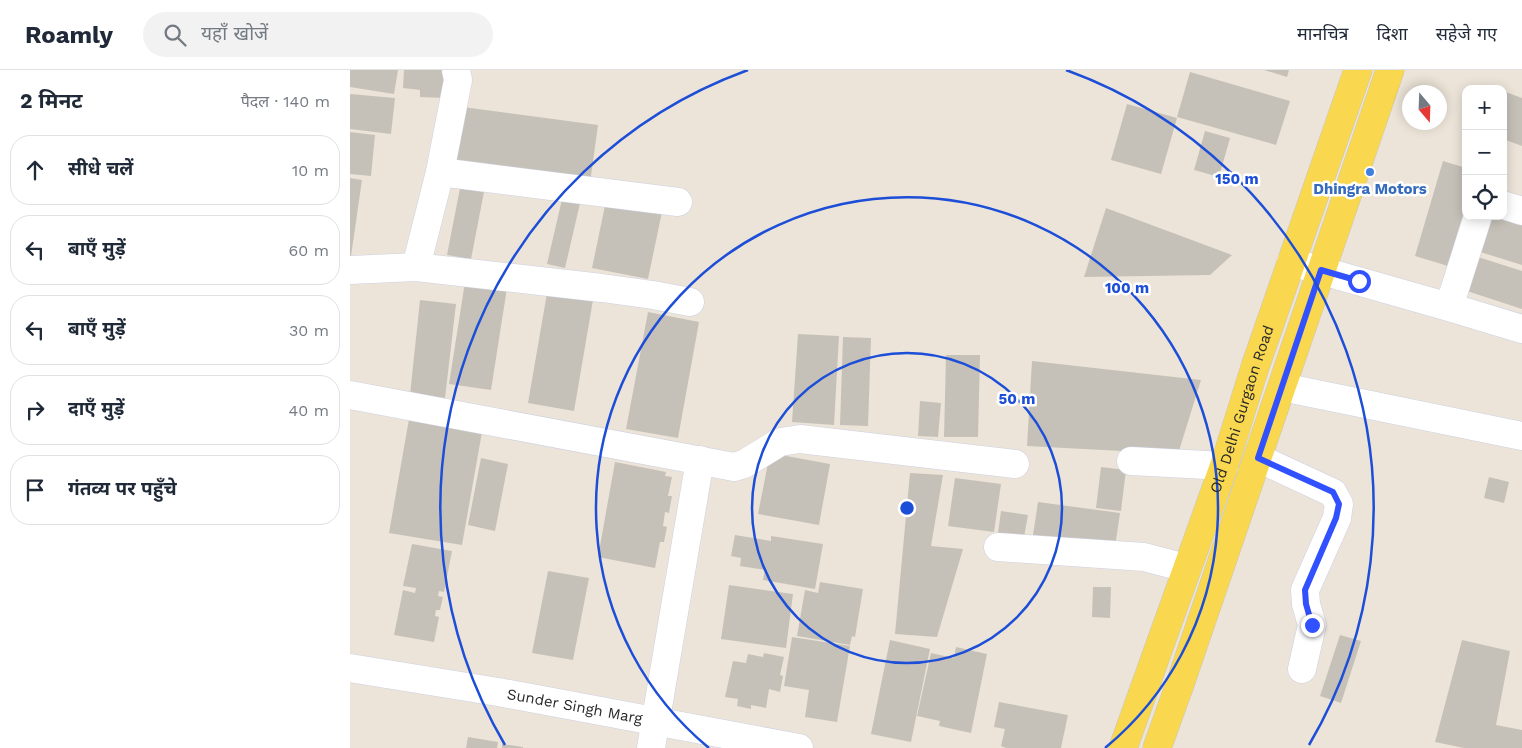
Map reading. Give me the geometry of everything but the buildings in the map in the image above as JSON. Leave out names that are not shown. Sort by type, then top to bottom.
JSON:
[{"type":"main road","name":"Old Delhi Gurgaon Road","points":[[1123,748],[1224,466],[1256,364],[1358,70]]},
{"type":"main road","name":"Old Delhi Gurgaon Road","points":[[1157,748],[1390,70]]},
{"type":"street","points":[[416,267],[440,172],[458,80],[456,70]]},
{"type":"street","points":[[440,172],[678,202]]},
{"type":"street","points":[[1507,206],[1522,211]]},
{"type":"street","points":[[1449,307],[1477,220]]},
{"type":"street","points":[[1291,262],[1522,329]]},
{"type":"street","points":[[350,270],[416,267],[602,288],[690,302]]},
{"type":"street","points":[[1282,387],[1522,436]]},
{"type":"street","points":[[350,395],[700,460],[734,468],[780,442],[800,439],[1015,464]]},
{"type":"street","points":[[1258,458],[1333,492],[1339,504],[1336,518],[1305,590],[1306,604],[1312,625],[1302,669]]},
{"type":"street","points":[[651,748],[700,460]]},
{"type":"street","points":[[1131,461],[1224,466]]},
{"type":"street","points":[[998,547],[1144,557],[1186,568]]},
{"type":"street","name":"Sunder Singh Marg","points":[[350,668],[498,692],[799,748]]},
{"type":"place","name":"Dhingra Motors","points":[[1370,172]]},
{"type":"route","points":[[1312,625],[1306,604],[1305,590],[1336,518],[1339,504],[1333,492],[1258,458],[1321,270],[1359,281]]}]
